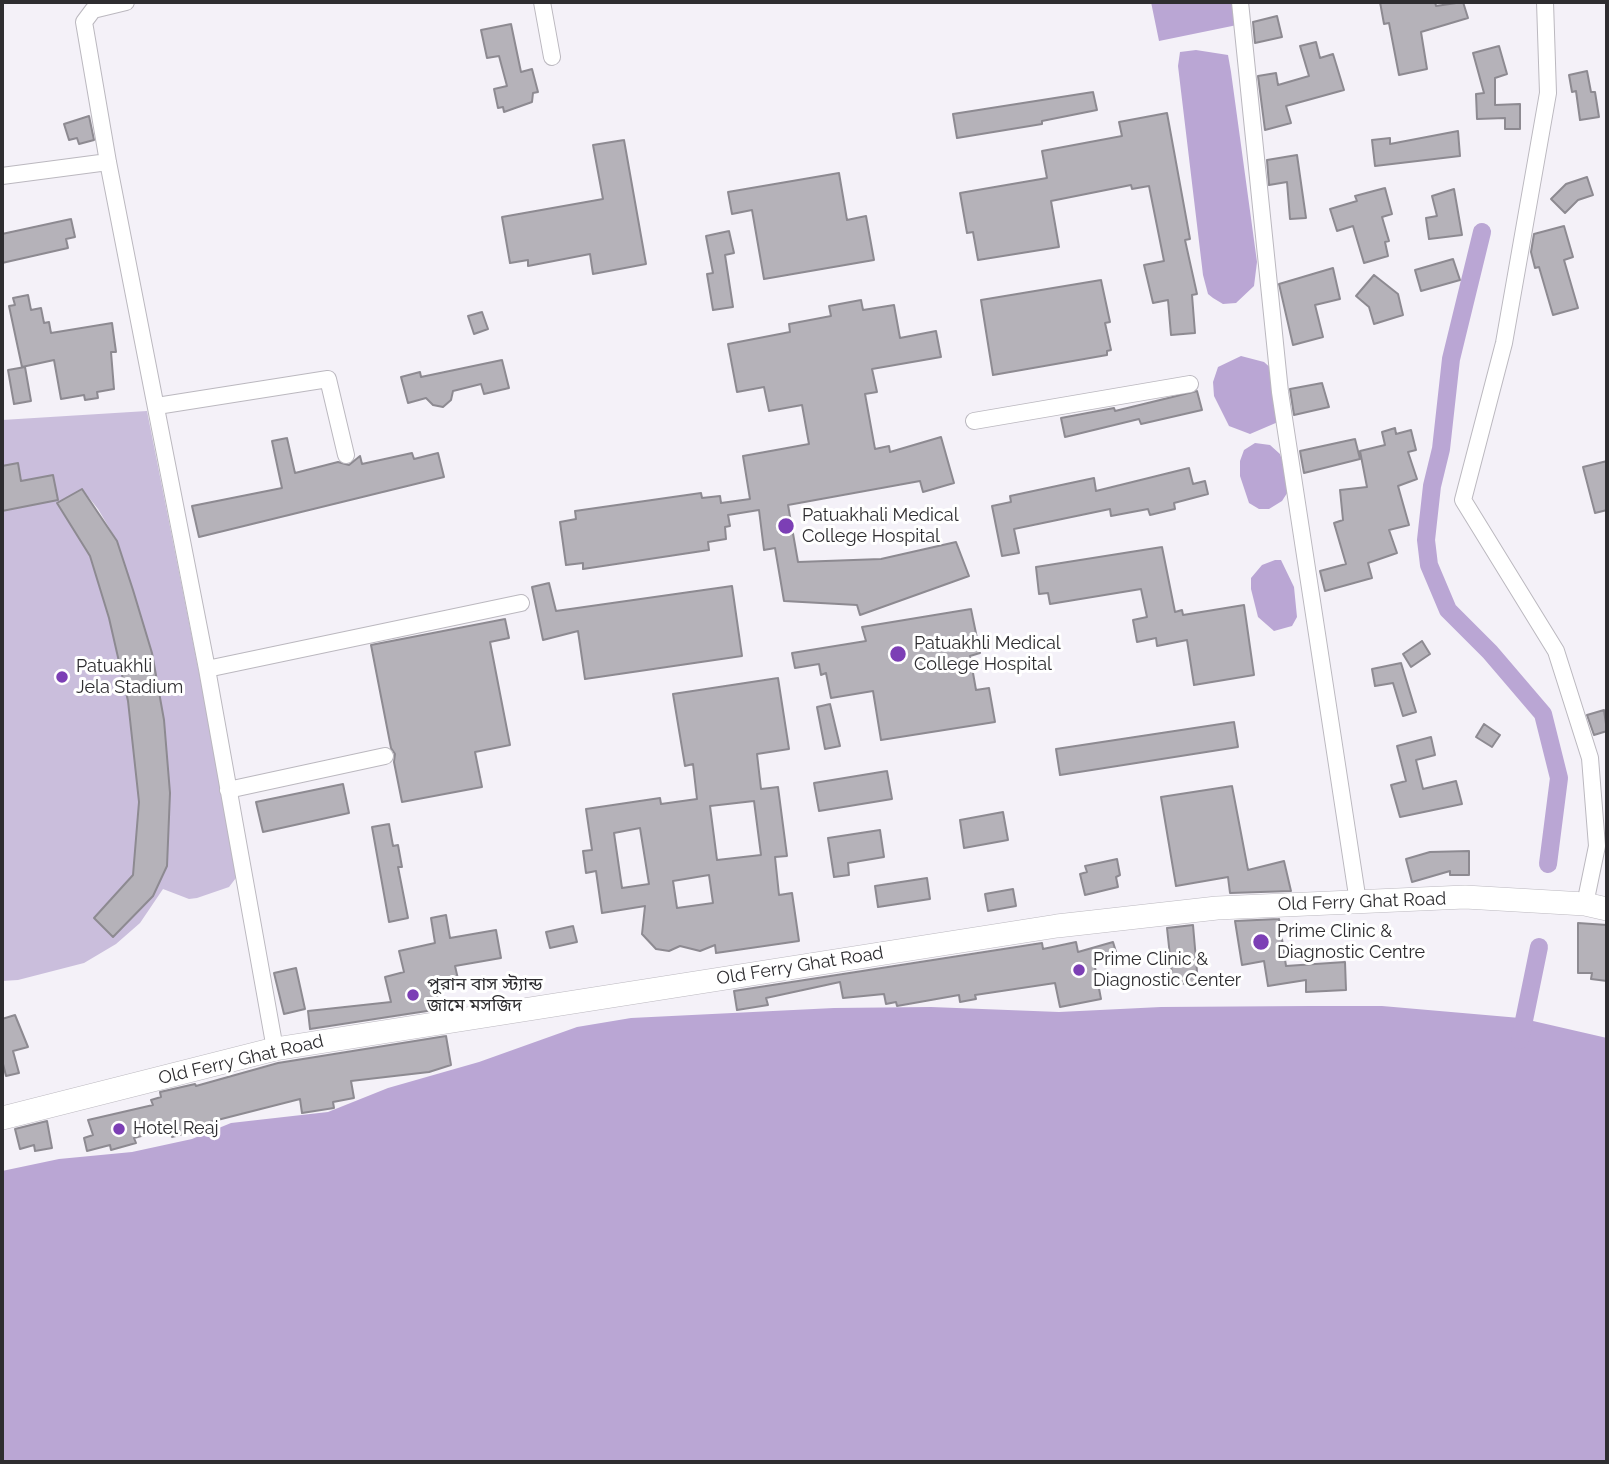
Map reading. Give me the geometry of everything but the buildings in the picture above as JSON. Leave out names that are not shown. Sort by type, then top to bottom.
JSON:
[{"type":"street","points":[[126,2],[93,10],[84,22],[108,162],[207,669],[275,1049]]},
{"type":"street","points":[[542,2],[552,57]]},
{"type":"street","points":[[1240,2],[1280,392],[1358,902]]},
{"type":"street","points":[[1545,2],[1548,93],[1504,343],[1462,500],[1556,651],[1590,758],[1597,846],[1596,906]]},
{"type":"street","points":[[2,176],[108,162]]},
{"type":"street","points":[[157,407],[328,379],[346,455]]},
{"type":"street","points":[[975,421],[1190,384]]},
{"type":"street","points":[[207,669],[521,603]]},
{"type":"street","points":[[228,790],[385,756]]},
{"type":"street","name":"Old Ferry Ghat Road","points":[[2,1118],[275,1049],[1058,926],[1217,908],[1465,897],[1596,906]]},
{"type":"shaded area","points":[[1151,2],[1233,2],[1237,25],[1159,41]]},
{"type":"shaded area","points":[[1196,50],[1228,55],[1231,72],[1257,262],[1254,286],[1236,303],[1223,304],[1208,294],[1203,275],[1178,66],[1180,52]]},
{"type":"shaded area","points":[[1241,356],[1264,362],[1273,370],[1278,422],[1250,434],[1229,426],[1214,396],[1213,382],[1218,367]]},
{"type":"shaded area","name":"Patuakhli Jela Stadium","points":[[147,411],[239,874],[229,887],[197,898],[189,899],[163,889],[140,923],[116,944],[84,963],[18,980],[2,981],[2,420]],"holes":[[[82,489],[98,509],[117,541],[152,653],[153,896],[113,937],[94,918],[133,875],[139,802],[128,701],[109,618],[90,556],[57,503]]]},
{"type":"shaded area","points":[[1255,443],[1270,445],[1280,454],[1291,487],[1282,501],[1269,509],[1259,509],[1249,503],[1240,476],[1240,461],[1244,450]]},
{"type":"shaded area","points":[[1281,560],[1294,587],[1297,617],[1292,626],[1274,631],[1258,617],[1251,578],[1262,565]]},
{"type":"shaded area","points":[[1382,1006],[1520,1018],[1607,1038],[1607,1462],[2,1462],[2,1171],[59,1159],[132,1152],[192,1139],[231,1123],[328,1112],[388,1088],[479,1062],[577,1027],[631,1018],[834,1008],[931,1007],[1059,1012],[1161,1007]]},
{"type":"waterway","points":[[1482,232],[1451,359],[1441,449],[1432,486],[1426,540],[1429,565],[1448,610],[1490,652],[1543,714],[1559,778],[1548,864]]},
{"type":"waterway","points":[[1520,1040],[1539,947]]},
{"type":"place","name":"Patuakhali Medical College Hospital","points":[[786,526]]},
{"type":"place","name":"Patuakhli Medical College Hospital","points":[[898,654]]},
{"type":"place","name":"Patuakhli Jela Stadium","points":[[62,677]]},
{"type":"place","name":"Prime Clinic & Diagnostic Centre","points":[[1261,942]]},
{"type":"place","name":"Prime Clinic & Diagnostic Center","points":[[1079,970]]},
{"type":"place","name":"পুরান বাস স্ট্যান্ড জামে মসজিদ","points":[[413,995]]},
{"type":"place","name":"Hotel Reaj","points":[[119,1129]]}]
